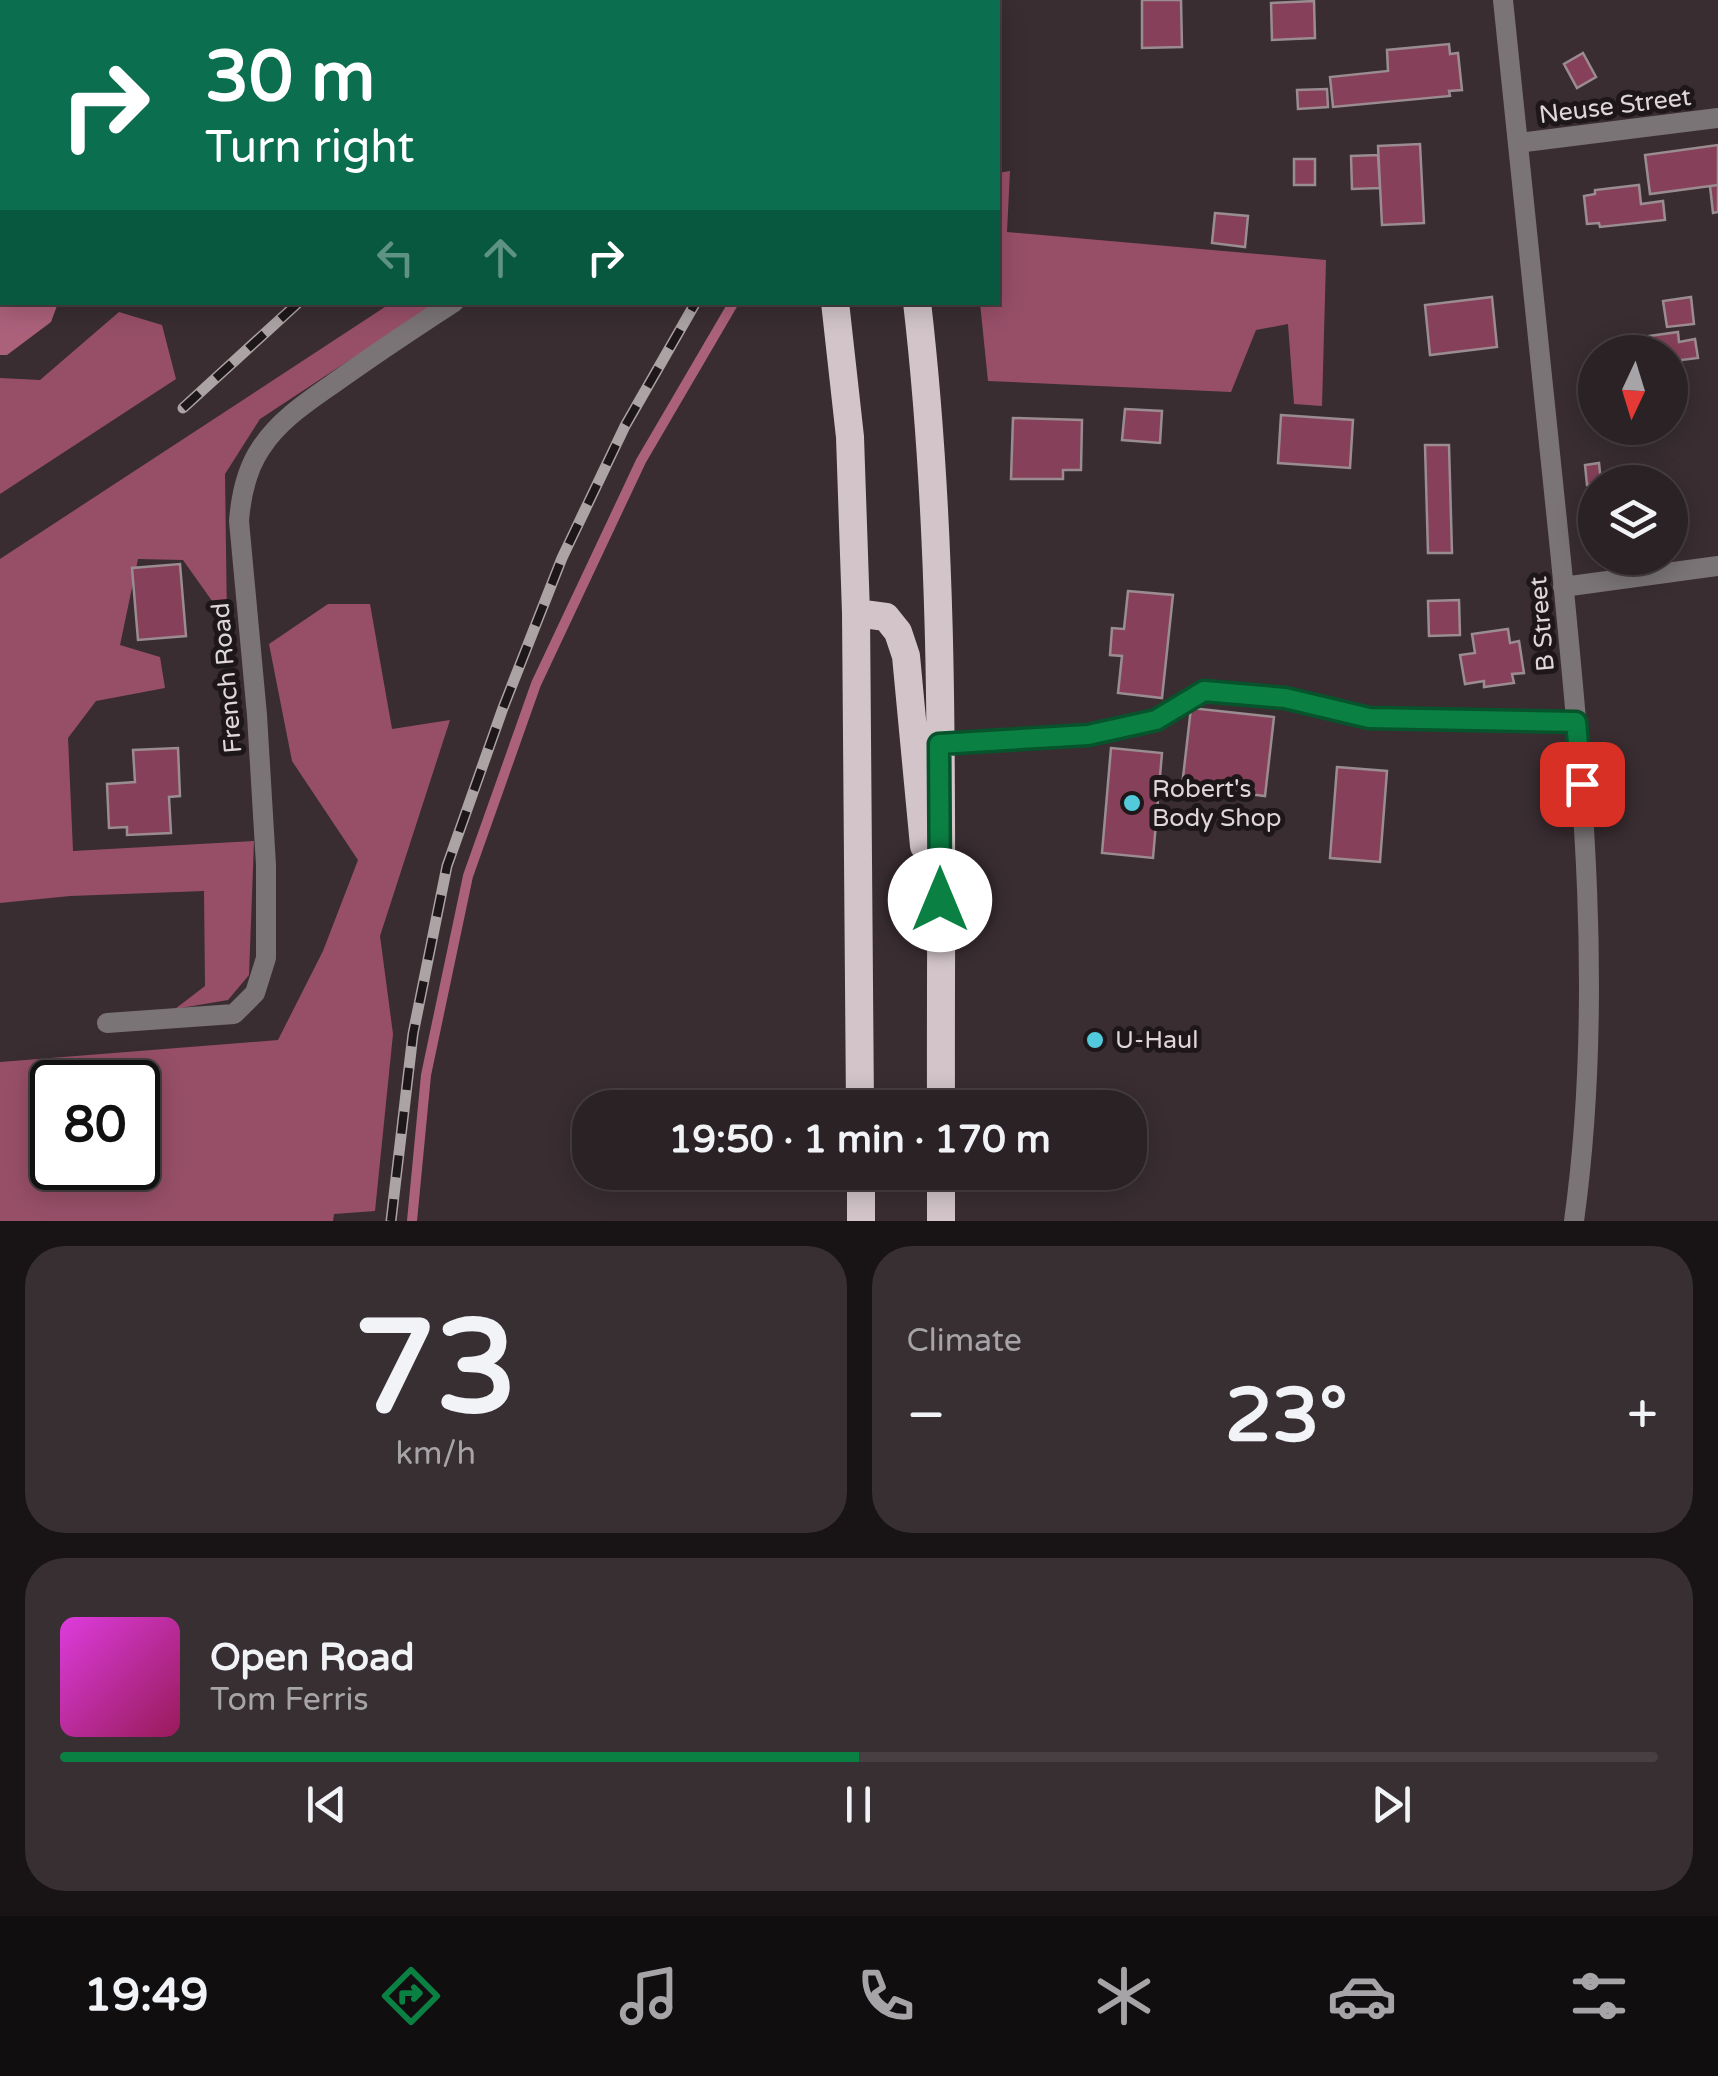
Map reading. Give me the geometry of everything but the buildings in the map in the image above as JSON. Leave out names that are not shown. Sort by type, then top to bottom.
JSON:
[{"type":"highway","points":[[835,305],[850,437],[856,613],[860,1090]]},
{"type":"highway","points":[[916,305],[938,561],[940,1090]]},
{"type":"highway","points":[[856,613],[886,617],[898,632],[906,656],[940,1016]]},
{"type":"highway","points":[[861,1190],[861,1221]]},
{"type":"highway","points":[[941,1190],[941,1221]]},
{"type":"street","name":"B Street","points":[[1503,0],[1585,815],[1591,973],[1584,1156],[1574,1221]]},
{"type":"street","name":"Neuse Street","points":[[1518,143],[1718,118]]},
{"type":"street","name":"French Road","points":[[107,1023],[234,1014],[254,992],[266,958],[266,865],[239,522],[241,495],[249,469],[280,425],[449,305]]},
{"type":"street","points":[[1564,587],[1718,566]]},
{"type":"lane","points":[[939,744],[1088,735],[1156,720],[1204,691],[1285,698],[1369,718],[1576,722]]},
{"type":"shaded area","points":[[1010,171],[1007,232],[1326,260],[1322,406],[1294,404],[1288,324],[1256,330],[1231,392],[988,381],[980,305],[1000,305],[1000,173]]},
{"type":"shaded area","points":[[0,305],[57,305],[51,322],[7,355],[0,355]]},
{"type":"shaded area","points":[[388,305],[433,305],[260,419],[225,474],[227,622],[183,560],[138,559],[120,645],[160,657],[165,688],[96,701],[68,738],[73,851],[254,841],[249,975],[228,1000],[175,1009],[205,986],[204,891],[0,903],[0,559]]},
{"type":"shaded area","points":[[119,312],[162,325],[176,379],[0,494],[0,378],[40,380]]},
{"type":"shaded area","points":[[328,604],[370,604],[392,729],[450,720],[380,936],[393,1034],[375,1211],[334,1214],[333,1221],[0,1221],[0,1062],[278,1040],[323,951],[358,860],[292,761],[269,644]]},
{"type":"waterway","points":[[412,1221],[426,1075],[468,876],[536,684],[641,461],[732,305]]},
{"type":"railway","points":[[183,408],[296,305]]},
{"type":"railway","points":[[391,1221],[413,1034],[447,866],[562,558],[625,426],[694,305]]},
{"type":"place","name":"Robert's Body Shop","points":[[1132,803]]},
{"type":"place","name":"U-Haul","points":[[1095,1040]]},
{"type":"route","points":[[940,900],[939,744],[1088,735],[1156,720],[1204,691],[1285,698],[1369,718],[1576,722],[1582,784]]}]
